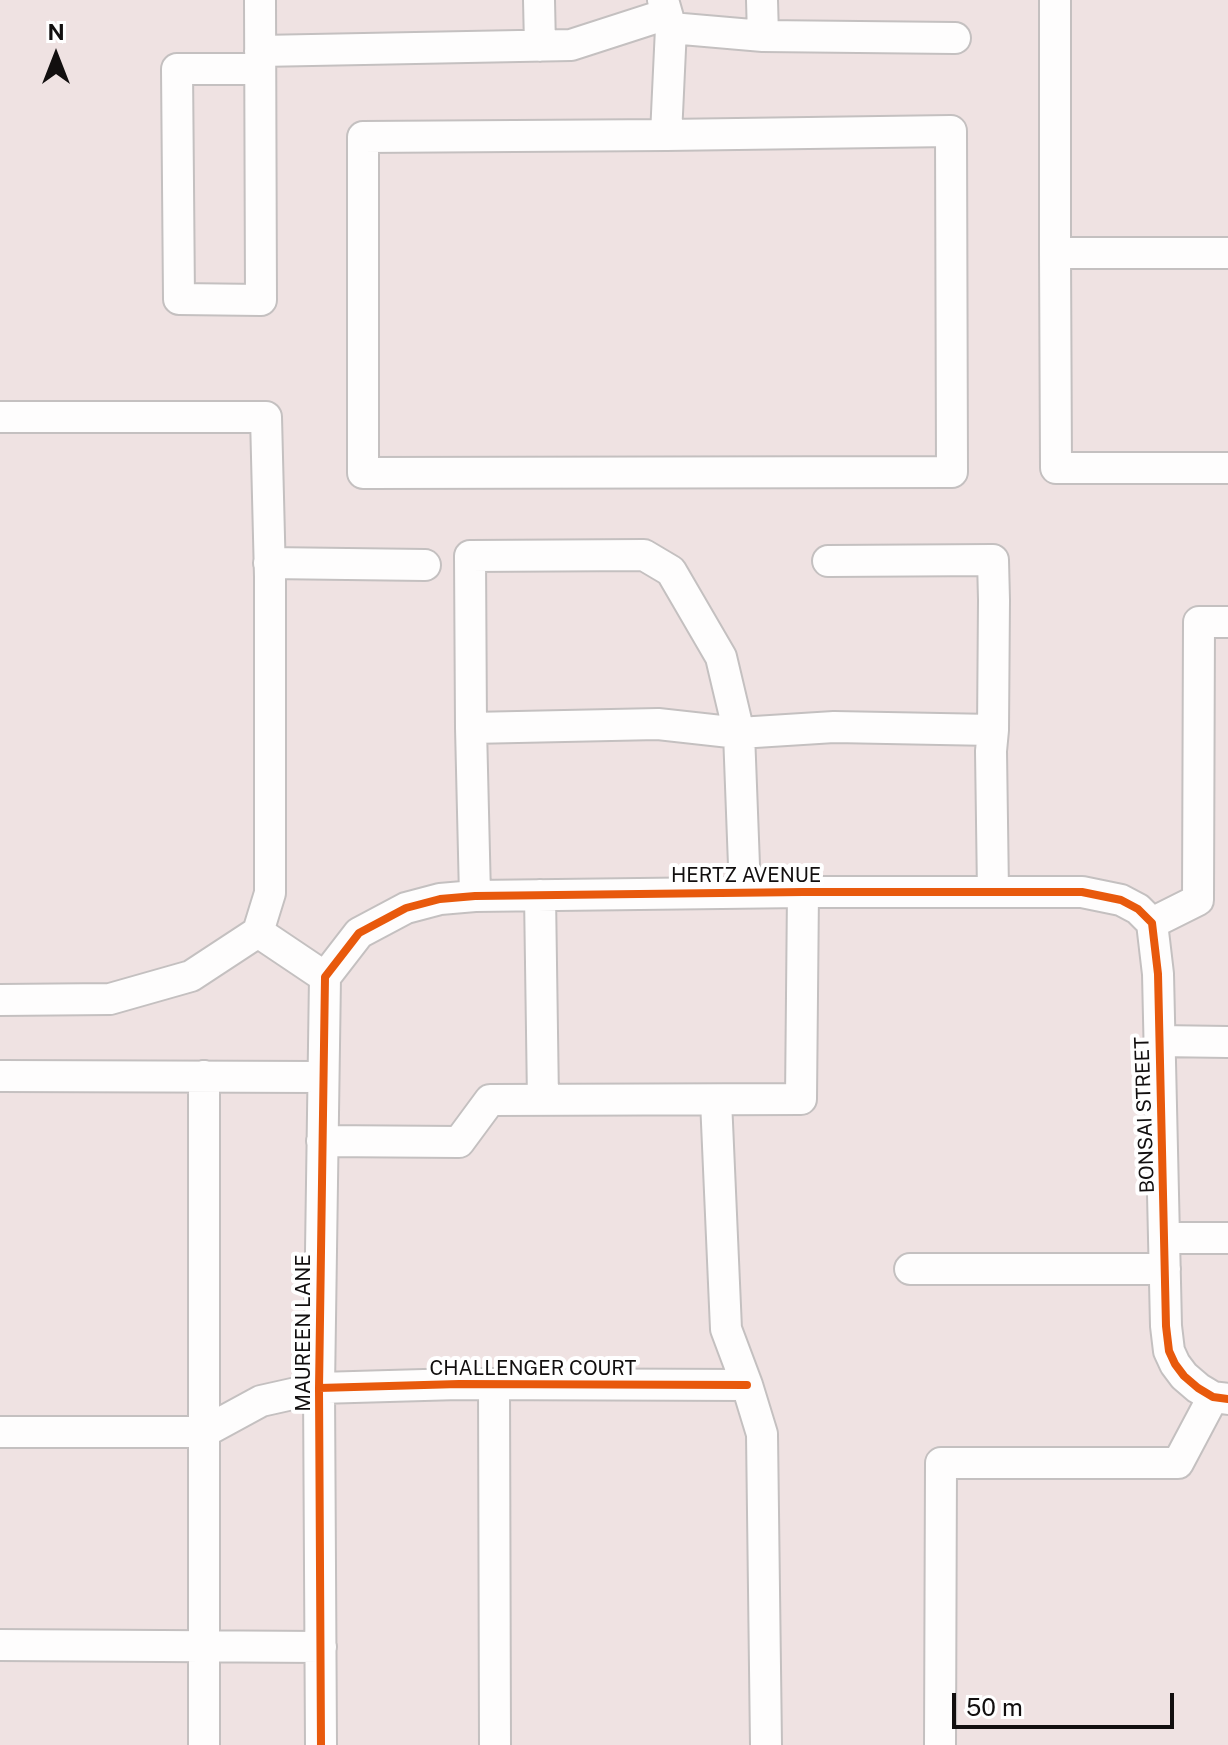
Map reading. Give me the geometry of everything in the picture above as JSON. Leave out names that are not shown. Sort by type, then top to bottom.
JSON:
[{"type":"street","points":[[260,0],[260,60],[261,300],[179,299],[177,69],[260,60],[571,45],[667,14],[763,36],[955,38]]},
{"type":"street","points":[[539,0],[540,46]]},
{"type":"street","points":[[762,0],[763,36]]},
{"type":"street","points":[[1055,0],[1056,468],[1228,468]]},
{"type":"street","points":[[666,135],[667,14]]},
{"type":"street","points":[[951,131],[952,472],[363,473],[363,137],[666,135],[951,131]]},
{"type":"street","points":[[1055,253],[1228,253]]},
{"type":"street","points":[[0,417],[266,417],[270,893],[258,932],[191,976],[110,999],[0,1000]]},
{"type":"street","points":[[475,896],[470,556],[644,555],[671,571],[721,657],[739,733],[745,892]]},
{"type":"street","points":[[828,561],[993,560],[993,892]]},
{"type":"street","points":[[269,563],[425,565]]},
{"type":"street","points":[[1145,916],[1198,900],[1199,622],[1228,622]]},
{"type":"street","points":[[471,728],[658,724],[739,733],[834,727],[993,730]]},
{"type":"street","points":[[322,1141],[459,1142],[490,1100],[801,1099],[803,892]]},
{"type":"street","name":"HERTZ AVENUE","points":[[325,977],[359,933],[423,902],[475,896],[1082,892],[1121,900],[1145,916]]},
{"type":"street","points":[[540,895],[543,1100]]},
{"type":"street","name":"BONSAI STREET","points":[[1145,916],[1158,974],[1169,1351],[1184,1376],[1198,1388],[1221,1398]]},
{"type":"street","points":[[258,932],[325,977]]},
{"type":"street","name":"MAUREEN LANE","points":[[321,1745],[319,1388],[325,977]]},
{"type":"street","points":[[1159,1041],[1228,1042]]},
{"type":"street","points":[[0,1076],[322,1077]]},
{"type":"street","points":[[204,1076],[204,1745]]},
{"type":"street","points":[[716,1100],[726,1329],[762,1434],[766,1745]]},
{"type":"street","points":[[1165,1238],[1228,1238]]},
{"type":"street","points":[[910,1269],[1165,1269]]},
{"type":"street","points":[[494,1384],[495,1745]]},
{"type":"street","name":"CHALLENGER COURT","points":[[204,1432],[261,1401],[319,1388],[494,1384],[747,1385]]},
{"type":"street","points":[[940,1745],[941,1463],[1178,1463],[1221,1398]]},
{"type":"street","points":[[0,1432],[204,1432]]},
{"type":"street","points":[[0,1645],[321,1647]]},
{"type":"shaded area","points":[[0,0],[1228,0],[1228,1745],[0,1745]]},
{"type":"cycle path","points":[[321,1745],[319,1388],[325,977],[359,933],[406,908],[440,899],[475,896],[1082,892],[1121,900],[1138,909],[1152,923],[1158,974],[1169,1351],[1184,1376],[1198,1388],[1213,1397],[1228,1399]]},
{"type":"cycle path","points":[[319,1388],[459,1384],[747,1385]]}]
